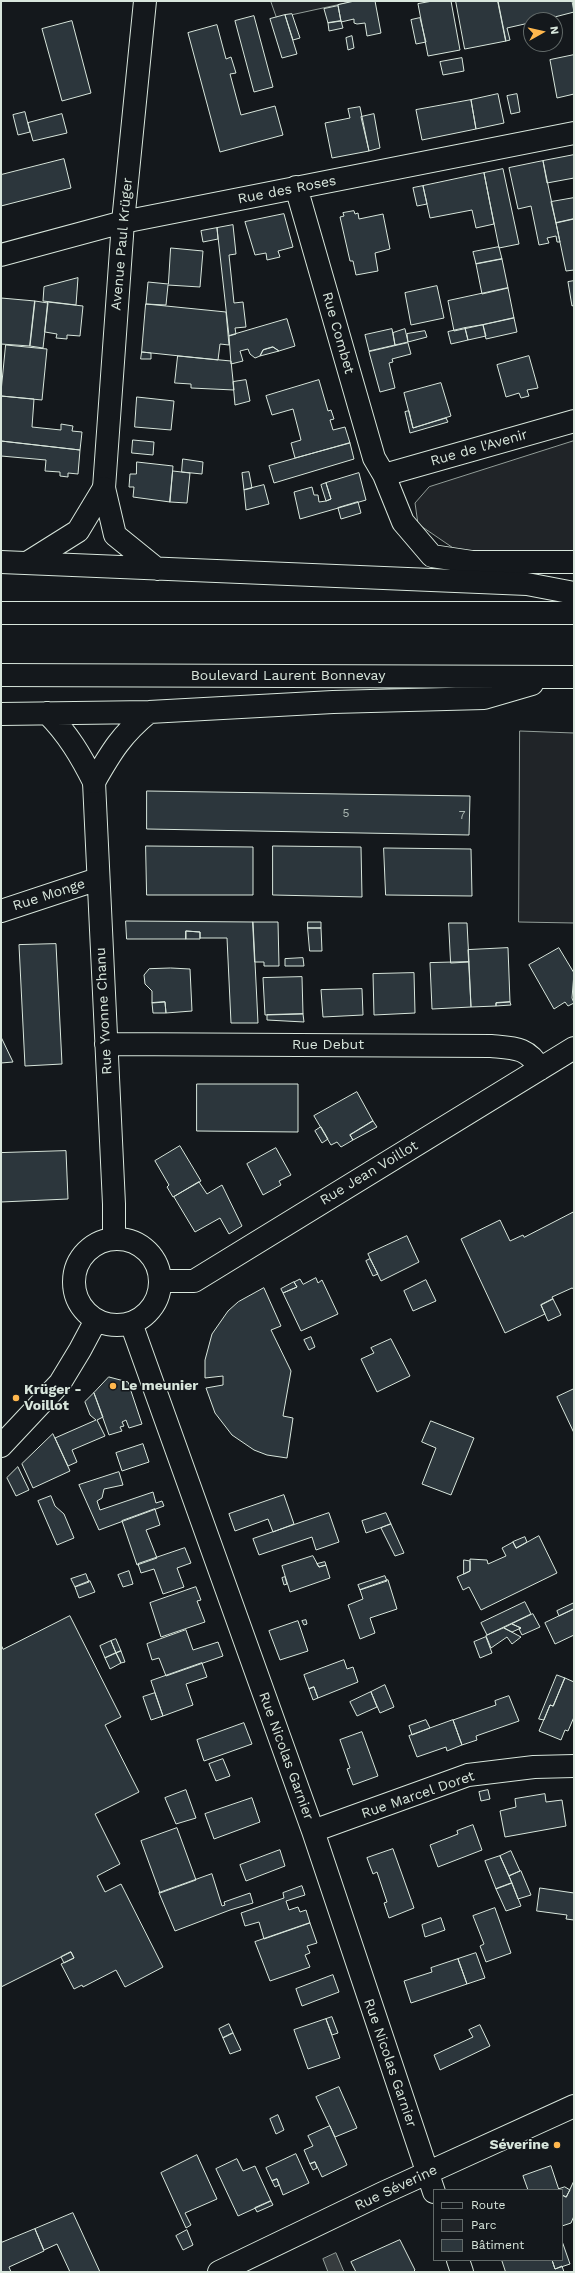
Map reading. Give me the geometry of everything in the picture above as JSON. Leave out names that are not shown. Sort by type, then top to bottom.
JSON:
[{"type":"main road","name":"Avenue Paul Krüger","points":[[104,488],[123,222],[145,1]]},
{"type":"main road","name":"Rue des Roses","points":[[1,255],[123,222],[574,133]]},
{"type":"main road","name":"Rue Combet","points":[[296,188],[374,458],[384,476],[403,522],[432,556],[472,562],[574,562]]},
{"type":"main road","name":"Rue de l'Avenir","points":[[384,476],[574,421]]},
{"type":"main road","points":[[27,563],[78,532],[104,488]]},
{"type":"main road","points":[[104,488],[115,535],[157,569]]},
{"type":"main road","points":[[1,562],[527,584],[574,593]]},
{"type":"main road","points":[[1,613],[574,613]]},
{"type":"main road","name":"Boulevard Laurent Bonnevay","points":[[1,675],[565,677]]},
{"type":"main road","points":[[1,714],[149,712],[333,702],[484,698],[565,677]]},
{"type":"main road","points":[[94,782],[112,751],[129,729],[149,712]]},
{"type":"main road","points":[[47,713],[65,732],[79,752],[94,782]]},
{"type":"main road","name":"Rue Yvonne Chanu","points":[[94,782],[114,1239]]},
{"type":"main road","name":"Rue Monge","points":[[1,911],[98,879]]},
{"type":"main road","name":"Rue Debut","points":[[106,1044],[491,1046],[516,1048],[527,1053],[534,1058],[540,1069]]},
{"type":"main road","name":"Rue Jean Voillot","points":[[160,1281],[194,1281],[574,1048]]},
{"type":"main road","points":[[114,1239],[128,1240],[140,1246],[154,1261],[160,1281],[158,1294],[152,1307],[143,1316],[131,1323],[119,1325],[107,1324],[96,1320],[84,1310],[77,1298],[74,1284],[76,1269],[90,1248],[101,1242],[114,1239]]},
{"type":"main road","points":[[1,1446],[60,1383],[96,1320]]},
{"type":"main road","name":"Rue Nicolas Garnier","points":[[131,1323],[312,1831],[431,2182]]},
{"type":"main road","name":"Rue Marcel Doret","points":[[312,1831],[468,1776],[534,1767],[574,1766]]},
{"type":"main road","name":"Rue Séverine","points":[[218,2272],[431,2182],[574,2106]]},
{"type":"main road","points":[[458,2261],[462,2272]]},
{"type":"green space","points":[[271,1],[355,1],[277,18]]},
{"type":"green space","points":[[574,441],[574,554],[462,554],[418,524],[415,503],[429,487]]},
{"type":"green space","points":[[520,731],[574,733],[574,923],[519,922]]},
{"type":"shaded area","points":[[336,2253],[344,2272],[328,2272],[323,2259]]},
{"type":"building","points":[[355,1],[375,1],[381,33],[367,36],[365,23],[354,23],[354,19],[341,22],[338,5]]},
{"type":"building","points":[[433,1],[451,1],[460,50],[428,56],[418,4]]},
{"type":"building","points":[[456,1],[498,1],[506,41],[465,49]]},
{"type":"building","points":[[498,1],[572,1],[574,12],[563,15],[563,12],[523,12],[523,24],[507,28],[510,40],[506,41]]},
{"type":"building","points":[[338,6],[341,21],[328,23],[324,9]]},
{"type":"building","points":[[292,14],[300,38],[293,40],[285,15]]},
{"type":"building","points":[[285,15],[297,54],[282,58],[270,19]]},
{"type":"building","points":[[254,16],[273,87],[254,92],[235,21]]},
{"type":"building","points":[[420,18],[426,42],[416,44],[411,20]]},
{"type":"building","points":[[72,21],[91,93],[62,101],[42,29]]},
{"type":"building","points":[[341,21],[343,28],[329,31],[328,23]]},
{"type":"building","points":[[217,25],[226,59],[231,57],[236,73],[230,74],[241,115],[275,106],[283,135],[220,152],[188,33]]},
{"type":"building","points":[[352,36],[354,48],[348,50],[346,38]]},
{"type":"building","points":[[574,55],[574,94],[557,98],[550,60]]},
{"type":"building","points":[[462,58],[464,71],[443,75],[440,62]]},
{"type":"building","points":[[498,94],[504,123],[476,129],[471,100]]},
{"type":"building","points":[[517,94],[520,112],[511,114],[507,96]]},
{"type":"building","points":[[471,100],[476,129],[422,140],[416,110]]},
{"type":"building","points":[[360,107],[369,151],[332,158],[325,123],[350,118],[348,109]]},
{"type":"building","points":[[25,112],[30,132],[18,135],[13,115]]},
{"type":"building","points":[[62,114],[67,133],[33,141],[28,123]]},
{"type":"building","points":[[374,114],[380,148],[369,151],[361,117]]},
{"type":"building","points":[[574,155],[574,178],[547,183],[543,161]]},
{"type":"building","points":[[64,159],[71,188],[1,206],[1,175]]},
{"type":"building","points":[[543,161],[560,242],[557,242],[556,236],[547,238],[549,243],[539,245],[531,206],[518,209],[509,168]]},
{"type":"building","points":[[503,169],[519,244],[499,248],[484,173]]},
{"type":"building","points":[[484,173],[494,224],[476,228],[472,210],[430,218],[423,186]]},
{"type":"building","points":[[423,186],[427,204],[417,206],[413,188]]},
{"type":"building","points":[[574,198],[574,219],[556,223],[551,202]]},
{"type":"building","points":[[354,211],[355,214],[358,213],[359,219],[383,214],[390,249],[375,253],[378,271],[356,275],[353,261],[350,261],[340,217],[344,216],[343,213]]},
{"type":"building","points":[[284,214],[293,247],[278,251],[280,257],[267,260],[266,253],[255,255],[245,222]]},
{"type":"building","points":[[574,219],[574,270],[566,271],[556,223]]},
{"type":"building","points":[[233,225],[236,254],[229,255],[234,303],[243,302],[246,327],[235,328],[236,334],[229,336],[217,228]]},
{"type":"building","points":[[217,228],[218,239],[203,242],[201,231]]},
{"type":"building","points":[[499,247],[502,259],[476,264],[473,252]]},
{"type":"building","points":[[171,248],[203,251],[200,287],[168,285],[166,305],[146,304],[148,282],[168,284]]},
{"type":"building","points":[[502,259],[508,288],[482,294],[476,264]]},
{"type":"building","points":[[78,278],[76,305],[43,301],[44,287]]},
{"type":"building","points":[[574,281],[574,305],[572,306],[568,282]]},
{"type":"building","points":[[437,286],[444,318],[411,325],[405,293]]},
{"type":"building","points":[[508,288],[514,318],[454,331],[448,301]]},
{"type":"building","points":[[1,298],[35,301],[30,346],[1,344]]},
{"type":"building","points":[[35,301],[48,303],[43,348],[30,346]]},
{"type":"building","points":[[48,302],[83,306],[80,336],[67,335],[67,339],[56,338],[57,334],[45,332]]},
{"type":"building","points":[[146,304],[226,312],[229,345],[220,344],[218,360],[142,352]]},
{"type":"building","points":[[514,318],[517,332],[486,339],[483,325]]},
{"type":"building","points":[[287,319],[295,346],[279,351],[273,347],[263,350],[260,356],[255,358],[250,354],[248,349],[240,351],[243,361],[231,364],[229,336]]},
{"type":"building","points":[[483,325],[486,336],[468,340],[465,328]]},
{"type":"building","points":[[465,328],[468,340],[451,344],[448,332]]},
{"type":"building","points":[[392,329],[395,345],[369,351],[365,335]]},
{"type":"building","points":[[405,329],[408,342],[395,345],[393,333]]},
{"type":"building","points":[[425,331],[427,337],[408,342],[407,334]]},
{"type":"building","points":[[408,343],[411,354],[392,359],[393,362],[389,363],[395,388],[380,392],[369,352]]},
{"type":"building","points":[[6,345],[47,349],[42,400],[1,396]]},
{"type":"building","points":[[273,347],[279,351],[260,356],[263,350]]},
{"type":"building","points":[[142,352],[151,353],[151,359],[141,359]]},
{"type":"building","points":[[178,356],[231,361],[234,390],[191,388],[191,384],[175,383]]},
{"type":"building","points":[[529,356],[538,388],[527,390],[529,396],[521,398],[519,393],[506,397],[497,365]]},
{"type":"building","points":[[246,380],[250,401],[235,405],[233,382]]},
{"type":"building","points":[[319,380],[328,411],[331,410],[334,419],[330,420],[333,430],[345,427],[350,443],[295,458],[291,443],[301,440],[293,409],[272,415],[266,396]]},
{"type":"building","points":[[441,383],[451,416],[413,428],[404,393]]},
{"type":"building","points":[[1,396],[34,399],[32,427],[61,430],[61,424],[73,426],[72,431],[82,432],[80,450],[1,441]]},
{"type":"building","points":[[137,397],[174,401],[171,430],[135,427]]},
{"type":"building","points":[[409,411],[413,428],[446,418],[448,422],[410,433],[405,412]]},
{"type":"building","points":[[133,440],[154,442],[153,455],[132,453]]},
{"type":"building","points":[[1,441],[80,450],[78,474],[68,473],[68,477],[60,476],[60,472],[45,471],[46,460],[1,456]]},
{"type":"building","points":[[350,443],[354,459],[274,483],[269,466]]},
{"type":"building","points":[[183,459],[203,462],[202,474],[182,472]]},
{"type":"building","points":[[137,462],[173,466],[170,502],[133,497],[134,487],[129,487],[130,474],[136,474]]},
{"type":"building","points":[[173,471],[190,473],[187,503],[170,502]]},
{"type":"building","points":[[249,472],[252,488],[244,490],[242,473]]},
{"type":"building","points":[[359,473],[366,500],[300,519],[294,492],[312,487],[314,495],[318,495],[319,502],[326,501],[331,499],[326,483]]},
{"type":"building","points":[[326,483],[331,499],[326,501],[321,485]]},
{"type":"building","points":[[264,485],[269,504],[246,510],[244,490]]},
{"type":"building","points":[[358,502],[361,513],[341,519],[338,508]]},
{"type":"building","points":[[147,791],[470,796],[469,835],[147,829]]},
{"type":"building","points":[[146,846],[253,847],[253,895],[147,895]]},
{"type":"building","points":[[273,846],[361,847],[362,897],[273,895]]},
{"type":"building","points":[[384,848],[471,849],[472,896],[386,895]]},
{"type":"building","points":[[126,921],[253,922],[258,1023],[231,1023],[227,938],[200,938],[200,932],[186,931],[186,939],[127,939]]},
{"type":"building","points":[[253,922],[278,922],[279,966],[264,966],[264,962],[255,962]]},
{"type":"building","points":[[308,922],[321,922],[321,928],[308,928]]},
{"type":"building","points":[[449,923],[467,923],[469,962],[451,963]]},
{"type":"building","points":[[308,928],[321,928],[322,951],[310,951]]},
{"type":"building","points":[[186,931],[200,932],[200,939],[186,939]]},
{"type":"building","points":[[56,944],[62,1064],[25,1066],[19,945]]},
{"type":"building","points":[[508,948],[510,1002],[496,1003],[496,1006],[471,1007],[468,950]]},
{"type":"building","points":[[559,948],[574,973],[572,998],[574,1003],[568,1006],[565,1002],[554,1009],[529,965]]},
{"type":"building","points":[[303,958],[304,966],[285,966],[285,959]]},
{"type":"building","points":[[469,962],[471,1007],[432,1009],[430,963]]},
{"type":"building","points":[[149,969],[190,969],[192,1011],[166,1013],[165,1002],[152,1003],[152,991],[145,984],[144,975]]},
{"type":"building","points":[[414,973],[415,1013],[374,1015],[373,974]]},
{"type":"building","points":[[302,977],[303,1014],[265,1015],[263,978]]},
{"type":"building","points":[[362,989],[363,1015],[323,1017],[321,990]]},
{"type":"building","points":[[165,1002],[166,1013],[153,1013],[152,1003]]},
{"type":"building","points":[[510,1002],[511,1005],[496,1006],[496,1003]]},
{"type":"building","points":[[303,1014],[304,1022],[267,1020],[267,1015]]},
{"type":"building","points":[[1,1037],[13,1062],[1,1063]]},
{"type":"building","points":[[197,1084],[298,1084],[298,1132],[197,1131]]},
{"type":"building","points":[[357,1092],[373,1121],[350,1135],[353,1140],[341,1147],[337,1142],[331,1145],[314,1116]]},
{"type":"building","points":[[373,1121],[377,1127],[353,1140],[350,1135]]},
{"type":"building","points":[[321,1127],[328,1139],[322,1143],[315,1131]]},
{"type":"building","points":[[180,1146],[201,1181],[173,1197],[167,1187],[169,1185],[155,1161]]},
{"type":"building","points":[[276,1148],[291,1175],[279,1181],[281,1185],[263,1195],[247,1164]]},
{"type":"building","points":[[66,1151],[68,1199],[1,1202],[1,1153]]},
{"type":"building","points":[[199,1182],[207,1194],[222,1185],[242,1226],[229,1234],[220,1218],[195,1232],[174,1197]]},
{"type":"building","points":[[574,1212],[574,1289],[572,1288],[552,1297],[553,1299],[541,1305],[545,1314],[505,1333],[461,1239],[500,1220],[510,1241],[523,1235],[524,1237]]},
{"type":"building","points":[[407,1236],[419,1262],[381,1281],[368,1254]]},
{"type":"building","points":[[370,1259],[378,1274],[373,1276],[366,1261]]},
{"type":"building","points":[[316,1278],[318,1283],[322,1280],[338,1314],[301,1331],[283,1293],[297,1287],[294,1282],[300,1279],[303,1284]]},
{"type":"building","points":[[426,1280],[436,1301],[413,1311],[404,1291]]},
{"type":"building","points":[[294,1282],[297,1287],[283,1293],[281,1289]]},
{"type":"building","points":[[264,1288],[281,1326],[271,1330],[291,1371],[283,1416],[293,1418],[287,1458],[267,1455],[254,1450],[232,1435],[215,1413],[206,1388],[223,1385],[223,1376],[205,1378],[205,1360],[212,1334],[228,1311],[238,1302]]},
{"type":"building","points":[[553,1299],[561,1315],[548,1321],[541,1305]]},
{"type":"building","points":[[311,1337],[315,1347],[309,1350],[304,1340]]},
{"type":"building","points":[[391,1339],[410,1376],[377,1392],[361,1359],[374,1353],[371,1348]]},
{"type":"building","points":[[109,1377],[128,1382],[142,1424],[129,1428],[126,1420],[122,1422],[124,1426],[120,1427],[122,1431],[109,1435],[94,1393]]},
{"type":"building","points":[[574,1389],[574,1433],[557,1397]]},
{"type":"building","points":[[94,1393],[103,1417],[97,1420],[105,1436],[72,1450],[77,1462],[68,1466],[55,1438],[96,1420],[90,1415],[85,1402]]},
{"type":"building","points":[[431,1421],[474,1438],[451,1495],[422,1484],[436,1448],[422,1442]]},
{"type":"building","points":[[53,1434],[70,1471],[33,1488],[22,1464]]},
{"type":"building","points":[[143,1444],[149,1462],[122,1471],[116,1453]]},
{"type":"building","points":[[18,1467],[29,1490],[16,1496],[7,1478]]},
{"type":"building","points":[[119,1472],[123,1485],[104,1489],[102,1498],[97,1501],[100,1510],[153,1492],[156,1503],[162,1501],[164,1506],[99,1530],[79,1485]]},
{"type":"building","points":[[284,1495],[294,1524],[273,1532],[268,1519],[235,1531],[229,1514]]},
{"type":"building","points":[[51,1496],[55,1506],[64,1514],[74,1538],[57,1545],[38,1501]]},
{"type":"building","points":[[155,1509],[160,1525],[146,1530],[157,1558],[137,1565],[122,1521]]},
{"type":"building","points":[[329,1513],[339,1542],[316,1550],[312,1537],[259,1555],[253,1539]]},
{"type":"building","points":[[386,1513],[391,1524],[366,1533],[362,1521]]},
{"type":"building","points":[[391,1524],[404,1553],[395,1556],[381,1528]]},
{"type":"building","points":[[539,1536],[557,1573],[481,1610],[469,1587],[463,1590],[457,1577],[470,1571],[470,1559],[487,1560],[488,1564],[506,1556],[502,1548],[513,1542],[516,1548]]},
{"type":"building","points":[[525,1537],[527,1542],[516,1548],[513,1542]]},
{"type":"building","points":[[185,1548],[191,1563],[177,1568],[184,1587],[163,1594],[154,1569],[141,1573],[138,1564]]},
{"type":"building","points":[[313,1556],[319,1567],[326,1565],[330,1578],[290,1592],[282,1566]]},
{"type":"building","points":[[464,1560],[470,1561],[470,1571],[464,1574]]},
{"type":"building","points":[[325,1562],[326,1565],[319,1567],[317,1564]]},
{"type":"building","points":[[129,1571],[133,1584],[123,1587],[118,1575]]},
{"type":"building","points":[[86,1574],[89,1582],[75,1587],[71,1579]]},
{"type":"building","points":[[385,1576],[387,1581],[360,1590],[358,1585]]},
{"type":"building","points":[[285,1577],[287,1584],[284,1585],[282,1578]]},
{"type":"building","points":[[388,1580],[397,1609],[370,1618],[375,1633],[360,1639],[348,1605],[363,1599],[360,1590]]},
{"type":"building","points":[[90,1581],[95,1592],[79,1598],[75,1587]]},
{"type":"building","points":[[196,1587],[201,1600],[197,1601],[205,1622],[161,1637],[150,1603]]},
{"type":"building","points":[[525,1602],[531,1614],[487,1635],[481,1623]]},
{"type":"building","points":[[574,1603],[574,1609],[559,1616],[557,1611]]},
{"type":"building","points":[[574,1609],[574,1635],[555,1644],[545,1623]]},
{"type":"building","points":[[533,1614],[540,1627],[522,1635],[519,1629],[521,1628],[512,1624]]},
{"type":"building","points":[[70,1616],[121,1717],[105,1725],[139,1792],[95,1814],[120,1864],[97,1876],[105,1892],[121,1884],[163,1967],[125,1987],[116,1970],[83,1987],[82,1985],[74,1989],[61,1964],[74,1958],[71,1952],[1,1987],[1,1645],[3,1649]]},
{"type":"building","points":[[306,1620],[307,1624],[304,1625],[302,1621]]},
{"type":"building","points":[[298,1621],[308,1651],[280,1660],[269,1631]]},
{"type":"building","points":[[512,1624],[521,1628],[512,1632],[504,1628]]},
{"type":"building","points":[[504,1628],[521,1637],[512,1644],[507,1637],[491,1648],[486,1636]]},
{"type":"building","points":[[186,1630],[193,1650],[218,1642],[223,1656],[166,1676],[159,1658],[152,1660],[147,1644]]},
{"type":"building","points":[[486,1637],[492,1653],[480,1658],[474,1642]]},
{"type":"building","points":[[116,1639],[121,1651],[116,1653],[111,1641]]},
{"type":"building","points":[[111,1641],[116,1653],[105,1658],[100,1646]]},
{"type":"building","points":[[121,1651],[125,1662],[121,1663],[116,1653]]},
{"type":"building","points":[[116,1653],[121,1663],[110,1669],[105,1658]]},
{"type":"building","points":[[344,1660],[347,1669],[353,1667],[358,1682],[318,1698],[314,1687],[309,1689],[304,1675]]},
{"type":"building","points":[[202,1663],[207,1677],[186,1684],[193,1705],[163,1716],[151,1681]]},
{"type":"building","points":[[557,1675],[565,1678],[553,1706],[550,1705],[544,1720],[539,1719]]},
{"type":"building","points":[[565,1678],[574,1682],[574,1717],[568,1731],[565,1730],[561,1740],[539,1731],[550,1705],[553,1706]]},
{"type":"building","points":[[385,1685],[394,1707],[380,1713],[371,1692]]},
{"type":"building","points":[[314,1687],[318,1698],[313,1700],[309,1689]]},
{"type":"building","points":[[371,1692],[377,1707],[357,1716],[350,1702]]},
{"type":"building","points":[[155,1693],[163,1716],[151,1720],[143,1697]]},
{"type":"building","points":[[509,1696],[519,1721],[476,1736],[477,1740],[462,1745],[453,1720],[496,1705],[495,1701]]},
{"type":"building","points":[[426,1720],[430,1728],[412,1735],[409,1726]]},
{"type":"building","points":[[453,1720],[462,1745],[447,1751],[446,1747],[417,1757],[409,1736]]},
{"type":"building","points":[[244,1723],[252,1744],[204,1761],[197,1740]]},
{"type":"building","points":[[362,1732],[378,1776],[353,1785],[347,1769],[350,1768],[340,1740]]},
{"type":"building","points":[[223,1759],[230,1776],[216,1781],[209,1764]]},
{"type":"building","points":[[186,1790],[196,1818],[176,1824],[165,1798]]},
{"type":"building","points":[[488,1790],[490,1799],[481,1801],[479,1792]]},
{"type":"building","points":[[545,1794],[546,1802],[562,1800],[566,1826],[505,1837],[500,1811],[516,1807],[515,1799]]},
{"type":"building","points":[[252,1798],[260,1822],[214,1839],[205,1814]]},
{"type":"building","points":[[473,1825],[482,1850],[438,1867],[430,1845],[458,1834],[457,1831]]},
{"type":"building","points":[[177,1828],[196,1880],[160,1893],[141,1841]]},
{"type":"building","points":[[393,1849],[414,1908],[389,1918],[384,1903],[387,1902],[377,1872],[373,1874],[367,1858]]},
{"type":"building","points":[[280,1850],[285,1866],[246,1881],[240,1865]]},
{"type":"building","points":[[511,1851],[520,1871],[509,1876],[500,1856]]},
{"type":"building","points":[[500,1856],[512,1883],[496,1889],[485,1861]]},
{"type":"building","points":[[521,1871],[531,1895],[518,1899],[509,1876]]},
{"type":"building","points":[[212,1874],[222,1906],[225,1905],[224,1902],[250,1893],[253,1903],[175,1931],[159,1893]]},
{"type":"building","points":[[512,1883],[521,1906],[506,1911],[496,1889]]},
{"type":"building","points":[[302,1886],[305,1895],[286,1901],[289,1910],[298,1907],[300,1912],[306,1910],[310,1923],[264,1939],[259,1922],[245,1926],[241,1913],[284,1898],[283,1893]]},
{"type":"building","points":[[540,1888],[574,1893],[574,1920],[566,1919],[567,1915],[537,1911]]},
{"type":"building","points":[[495,1908],[511,1953],[486,1962],[480,1946],[484,1944],[473,1916]]},
{"type":"building","points":[[441,1918],[445,1930],[425,1937],[422,1925]]},
{"type":"building","points":[[310,1923],[317,1943],[307,1946],[310,1953],[305,1955],[310,1967],[270,1981],[255,1942]]},
{"type":"building","points":[[71,1952],[74,1958],[64,1963],[61,1957]]},
{"type":"building","points":[[476,1953],[485,1978],[467,1984],[458,1959]]},
{"type":"building","points":[[458,1959],[467,1984],[411,2003],[404,1981],[432,1972],[431,1968]]},
{"type":"building","points":[[333,1975],[339,1992],[302,2006],[296,1989]]},
{"type":"building","points":[[332,2017],[338,2033],[332,2035],[326,2019]]},
{"type":"building","points":[[326,2019],[340,2058],[308,2069],[294,2030]]},
{"type":"building","points":[[229,2024],[233,2033],[223,2038],[219,2029]]},
{"type":"building","points":[[480,2025],[490,2046],[440,2070],[434,2055],[473,2037],[469,2030]]},
{"type":"building","points":[[233,2033],[241,2050],[230,2054],[223,2038]]},
{"type":"building","points":[[339,2087],[357,2128],[335,2137],[316,2097]]},
{"type":"building","points":[[278,2115],[284,2130],[276,2134],[270,2119]]},
{"type":"building","points":[[330,2126],[347,2165],[322,2177],[315,2162],[310,2164],[304,2150],[313,2146],[308,2136]]},
{"type":"building","points":[[296,2154],[309,2183],[283,2195],[277,2179],[272,2181],[266,2168]]},
{"type":"building","points":[[197,2155],[217,2199],[185,2213],[191,2225],[186,2228],[161,2173]]},
{"type":"building","points":[[237,2159],[243,2171],[255,2166],[271,2201],[238,2216],[216,2169]]},
{"type":"building","points":[[315,2162],[317,2168],[313,2170],[310,2164]]},
{"type":"building","points":[[551,2166],[559,2189],[528,2189],[523,2176]]},
{"type":"building","points":[[277,2179],[279,2185],[275,2187],[272,2181]]},
{"type":"building","points":[[574,2181],[574,2216],[571,2223],[563,2226],[563,2196],[566,2197]]},
{"type":"building","points":[[565,2187],[570,2190],[566,2197],[563,2196],[563,2189],[559,2189]]},
{"type":"building","points":[[271,2201],[273,2205],[257,2212],[255,2208]]},
{"type":"building","points":[[73,2213],[100,2272],[70,2272],[57,2244],[44,2250],[35,2229]]},
{"type":"building","points":[[35,2229],[44,2251],[9,2267],[11,2272],[1,2272],[1,2243]]},
{"type":"building","points":[[187,2230],[193,2245],[183,2250],[176,2236]]},
{"type":"building","points":[[400,2240],[415,2270],[413,2272],[356,2272],[351,2262]]},
{"type":"building","points":[[563,2244],[570,2264],[555,2269],[552,2261],[563,2261]]},
{"type":"building","points":[[502,2261],[552,2261],[555,2269],[562,2266],[564,2272],[506,2272]]},
{"type":"place","name":"Le meunier","points":[[113,1386]]},
{"type":"place","name":"Krüger - Voillot","points":[[16,1398]]},
{"type":"place","name":"Séverine","points":[[557,2145]]}]
